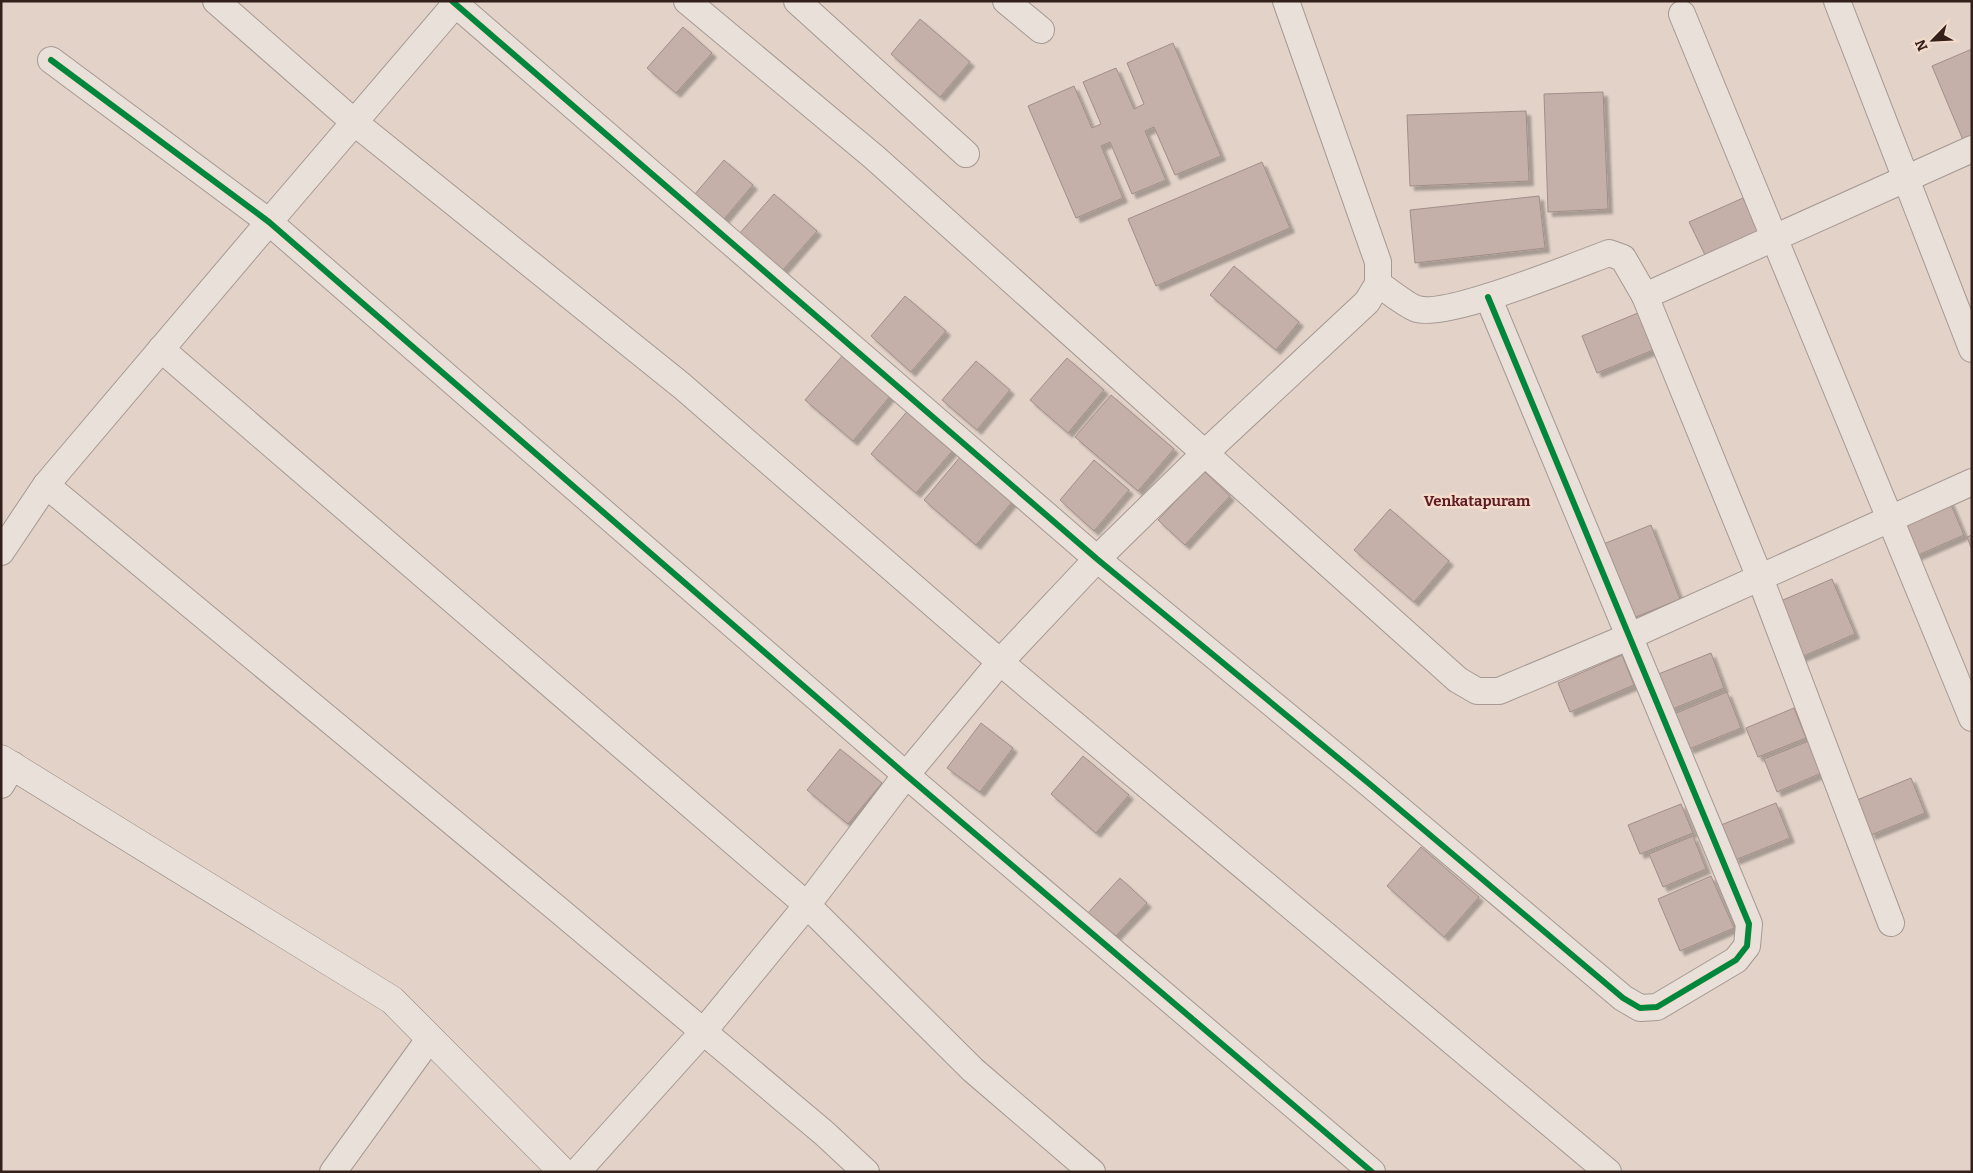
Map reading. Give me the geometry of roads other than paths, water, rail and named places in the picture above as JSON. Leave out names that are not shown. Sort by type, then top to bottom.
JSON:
[{"type":"street","points":[[216,1],[354,122],[682,386],[1000,662],[1608,1172]]},
{"type":"street","points":[[687,1],[874,157],[1458,680],[1477,691],[1499,691],[1628,637],[1972,482]]},
{"type":"street","points":[[797,1],[966,154]]},
{"type":"street","points":[[1006,1],[1041,30]]},
{"type":"street","points":[[578,1172],[703,1032],[807,905],[906,775],[1000,662],[1097,559],[1205,453],[1367,302],[1378,284],[1378,262],[1286,1]]},
{"type":"street","points":[[1837,1],[1972,349]]},
{"type":"street","points":[[1,552],[46,485],[456,2],[1097,559],[1372,786],[1623,998],[1640,1008],[1657,1007],[1736,960],[1747,946],[1749,924],[1488,297]]},
{"type":"street","points":[[1682,14],[1972,718]]},
{"type":"street","points":[[51,60],[269,222],[906,775],[1372,1172]]},
{"type":"street","points":[[1645,296],[1972,149]]},
{"type":"street","points":[[1378,284],[1417,309],[1435,310],[1488,297],[1609,253],[1623,258],[1645,296],[1760,578],[1891,922]]},
{"type":"street","points":[[161,350],[807,905],[973,1070],[1092,1172]]},
{"type":"street","points":[[46,485],[703,1032],[866,1172]]},
{"type":"street","points":[[5,770],[114,830],[392,1000],[563,1172]]},
{"type":"street","points":[[333,1172],[430,1038]]},
{"type":"district","name":"Venkatapuram","points":[[1477,501]]}]
